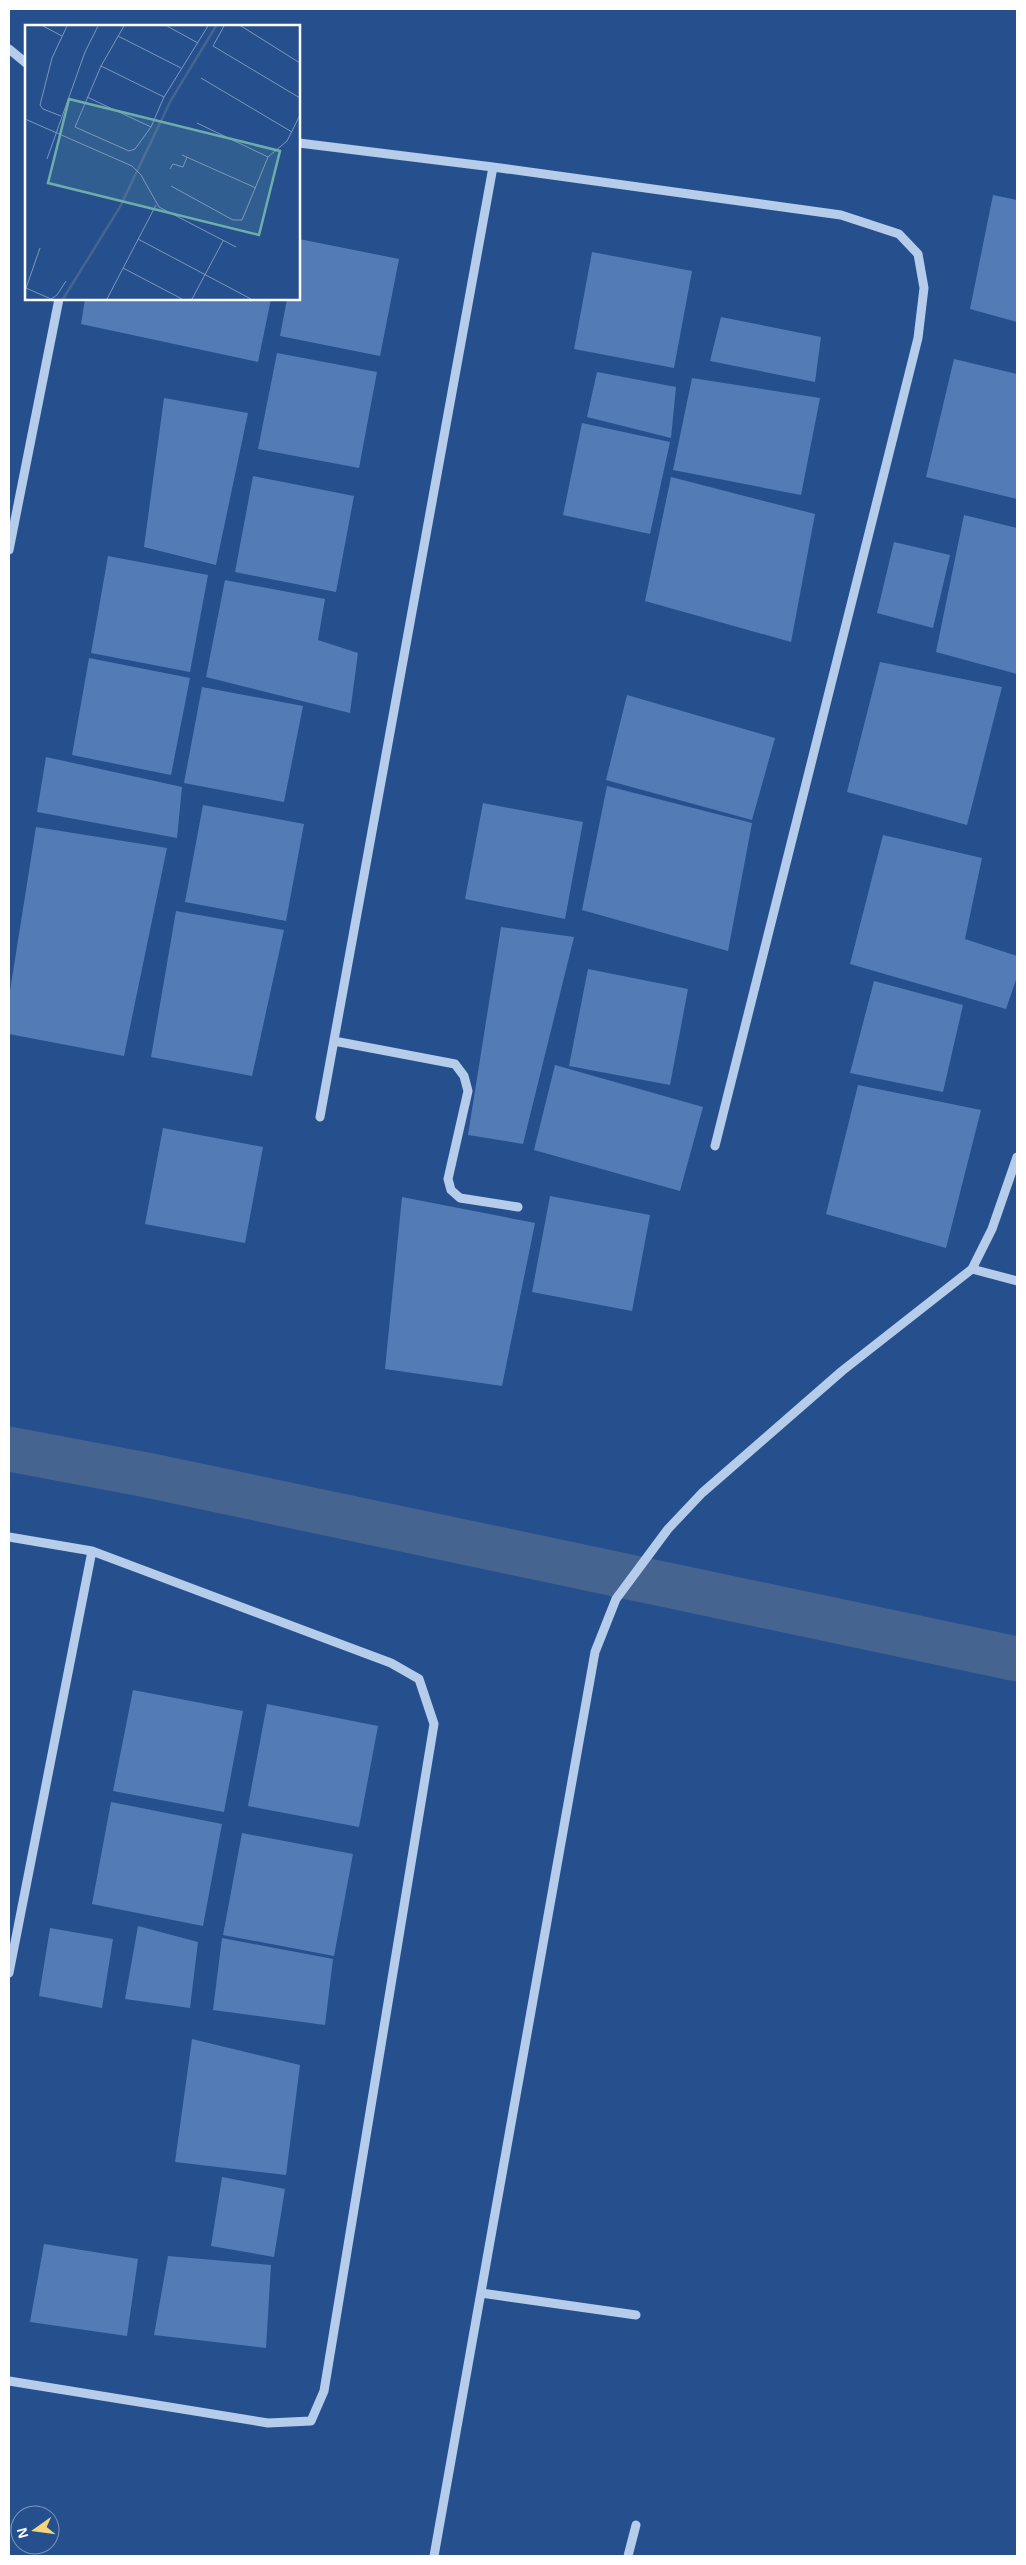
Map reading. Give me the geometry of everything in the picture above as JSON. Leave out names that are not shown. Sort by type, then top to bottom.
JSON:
[{"type":"street","points":[[9,49],[25,62]]},
{"type":"street","points":[[300,143],[493,167],[841,215],[899,234],[918,254],[924,288],[918,338],[714,1146]]},
{"type":"street","points":[[320,1117],[493,167]]},
{"type":"street","points":[[9,550],[59,300]]},
{"type":"street","points":[[334,1041],[455,1064],[464,1076],[468,1092],[448,1179],[451,1190],[460,1198],[518,1207]]},
{"type":"street","points":[[434,2556],[595,1652],[616,1599],[668,1529],[702,1493],[842,1371],[972,1269],[992,1229],[1017,1157]]},
{"type":"street","points":[[972,1269],[1017,1281]]},
{"type":"street","points":[[9,1537],[92,1551],[391,1663],[419,1679],[434,1724],[324,2391],[311,2421],[268,2423],[9,2381]]},
{"type":"street","points":[[9,1973],[92,1551]]},
{"type":"street","points":[[481,2294],[636,2315]]},
{"type":"street","points":[[628,2556],[636,2525]]},
{"type":"building","points":[[993,195],[1017,200],[1017,322],[970,309]]},
{"type":"building","points":[[300,239],[399,259],[380,356],[280,336],[287,300],[300,300]]},
{"type":"building","points":[[592,252],[692,271],[674,368],[574,349]]},
{"type":"building","points":[[85,300],[271,300],[258,362],[81,324]]},
{"type":"building","points":[[721,317],[821,337],[815,382],[710,361]]},
{"type":"building","points":[[277,353],[377,372],[359,468],[258,449]]},
{"type":"building","points":[[954,359],[1017,374],[1017,499],[926,477]]},
{"type":"building","points":[[597,372],[676,387],[671,438],[587,417]]},
{"type":"building","points":[[692,378],[820,398],[801,495],[673,470]]},
{"type":"building","points":[[164,398],[248,413],[216,565],[144,547]]},
{"type":"building","points":[[582,423],[670,442],[650,534],[563,515]]},
{"type":"building","points":[[253,476],[354,496],[336,592],[235,572]]},
{"type":"building","points":[[671,477],[815,514],[791,642],[645,601]]},
{"type":"building","points":[[964,515],[1017,528],[1017,674],[936,652]]},
{"type":"building","points":[[894,542],[950,555],[933,628],[877,613]]},
{"type":"building","points":[[108,556],[208,575],[190,672],[91,653]]},
{"type":"building","points":[[225,580],[325,599],[318,640],[358,653],[350,713],[206,677]]},
{"type":"building","points":[[89,658],[190,678],[171,775],[72,755]]},
{"type":"building","points":[[880,662],[1002,687],[967,825],[847,792]]},
{"type":"building","points":[[202,687],[303,706],[284,802],[184,783]]},
{"type":"building","points":[[627,695],[775,738],[752,820],[606,780]]},
{"type":"building","points":[[46,757],[182,787],[177,838],[37,812]]},
{"type":"building","points":[[607,786],[752,823],[728,951],[582,910]]},
{"type":"building","points":[[483,803],[583,822],[565,919],[465,899]]},
{"type":"building","points":[[203,805],[304,824],[286,921],[185,902]]},
{"type":"building","points":[[36,827],[167,848],[124,1056],[9,1034],[9,997]]},
{"type":"building","points":[[883,835],[982,858],[965,939],[1017,956],[1017,977],[1006,1009],[850,964]]},
{"type":"building","points":[[176,911],[284,930],[252,1076],[151,1057]]},
{"type":"building","points":[[501,927],[574,937],[523,1144],[468,1135]]},
{"type":"building","points":[[588,969],[688,989],[670,1085],[569,1066]]},
{"type":"building","points":[[874,981],[963,1005],[943,1092],[850,1073]]},
{"type":"building","points":[[555,1065],[703,1107],[680,1191],[534,1150]]},
{"type":"building","points":[[858,1085],[981,1110],[946,1248],[826,1214]]},
{"type":"building","points":[[163,1128],[263,1147],[245,1243],[145,1224]]},
{"type":"building","points":[[550,1196],[650,1215],[632,1311],[532,1292]]},
{"type":"building","points":[[402,1197],[535,1223],[502,1386],[385,1369]]},
{"type":"building","points":[[133,1690],[243,1711],[224,1812],[113,1791]]},
{"type":"building","points":[[267,1704],[378,1726],[359,1827],[248,1806]]},
{"type":"building","points":[[111,1802],[222,1824],[203,1926],[92,1904]]},
{"type":"building","points":[[242,1833],[353,1854],[334,1956],[223,1935]]},
{"type":"building","points":[[138,1926],[198,1942],[190,2008],[125,1999]]},
{"type":"building","points":[[50,1928],[113,1939],[102,2008],[39,1996]]},
{"type":"building","points":[[222,1938],[333,1959],[325,2025],[213,2010]]},
{"type":"building","points":[[192,2039],[300,2065],[286,2175],[175,2162]]},
{"type":"building","points":[[222,2177],[285,2189],[274,2257],[211,2246]]},
{"type":"building","points":[[44,2244],[138,2259],[127,2336],[30,2322]]},
{"type":"building","points":[[168,2256],[271,2265],[266,2348],[154,2335]]},
{"type":"waterway","points":[[9,1449],[147,1475],[1017,1659]]}]
